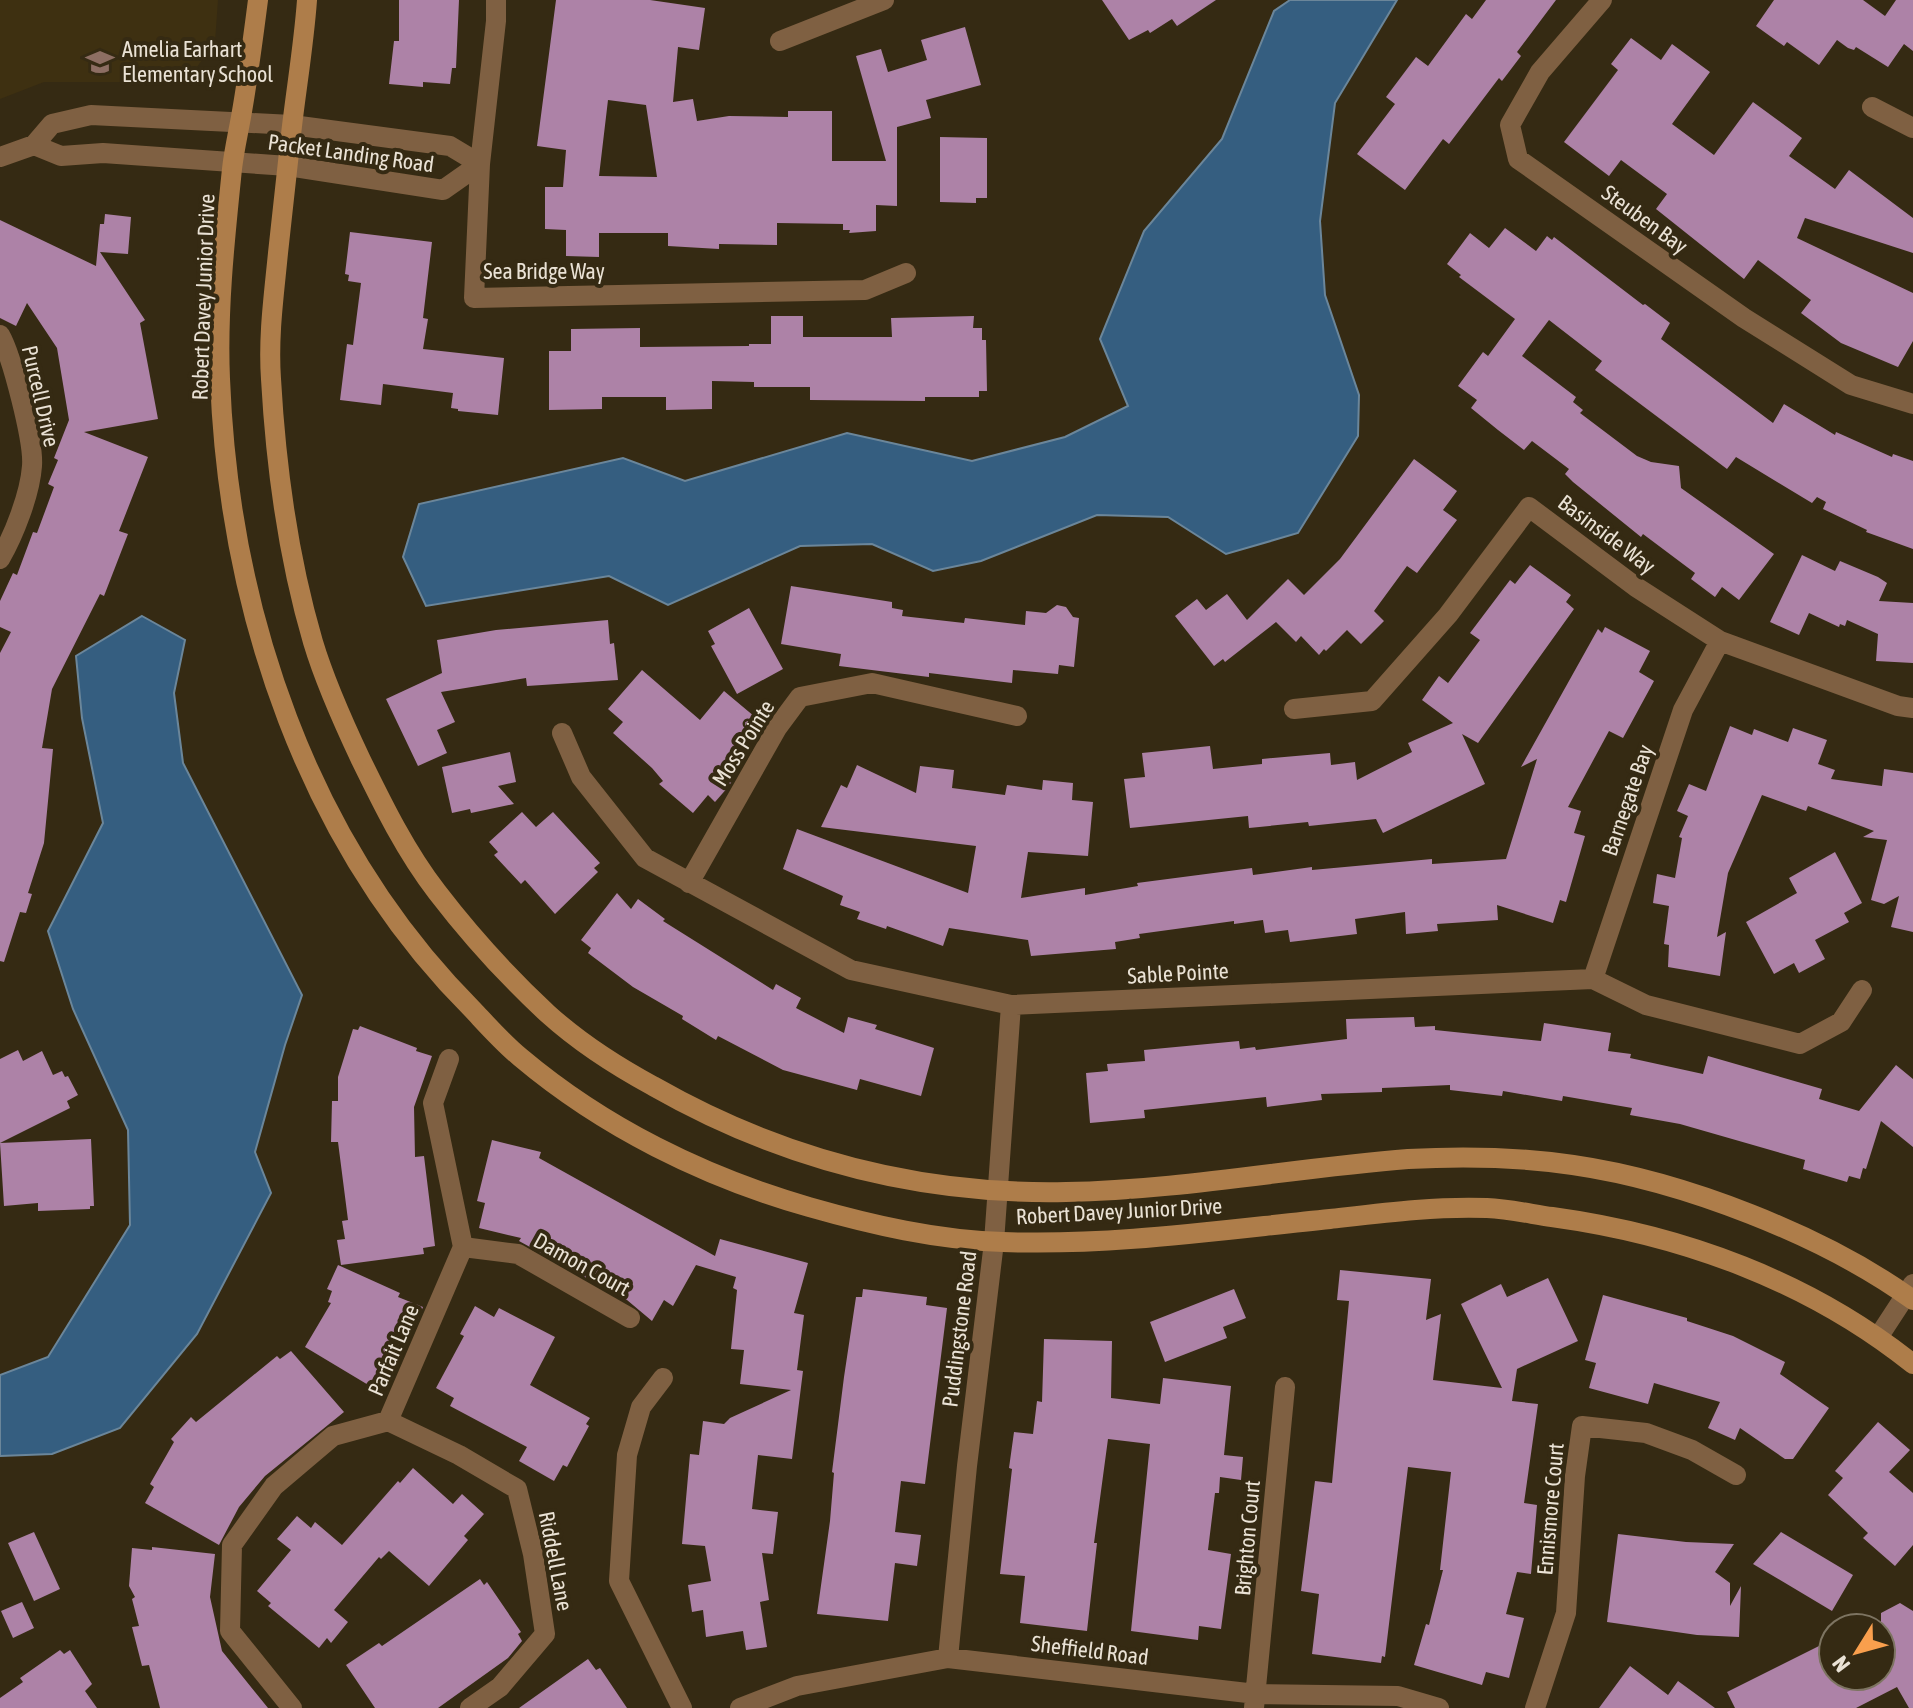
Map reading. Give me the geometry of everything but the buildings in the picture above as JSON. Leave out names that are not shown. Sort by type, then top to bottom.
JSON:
[{"type":"main road","name":"Robert Davey Junior Drive","points":[[258,0],[232,163],[220,374],[227,472],[242,569],[267,664],[301,753],[341,836],[392,918],[451,988],[518,1056],[593,1111],[669,1154],[751,1191],[856,1220],[921,1233],[994,1242],[1106,1240],[1413,1210],[1490,1208],[1659,1236],[1734,1262],[1774,1278],[1879,1336],[1913,1364]]},
{"type":"main road","name":"Robert Davey Junior Drive","points":[[307,0],[270,315],[270,374],[278,467],[292,559],[315,648],[348,733],[386,812],[433,888],[488,954],[551,1017],[621,1068],[692,1109],[769,1143],[854,1170],[997,1191],[1068,1192],[1410,1159],[1492,1157],[1576,1165],[1673,1188],[1753,1214],[1911,1293]]},
{"type":"street","name":"Sea Bridge Way","points":[[496,0],[480,164],[474,298],[865,290],[906,273]]},
{"type":"street","points":[[780,41],[884,0]]},
{"type":"street","name":"Steuben Bay","points":[[1602,0],[1540,72],[1510,125],[1518,159],[1744,318],[1851,385],[1913,404]]},
{"type":"street","points":[[1872,107],[1913,128]]},
{"type":"street","name":"Packet Landing Road","points":[[0,157],[34,145],[52,124],[91,115],[292,125],[450,146],[480,164],[443,190],[288,166],[103,153],[61,156],[34,145]]},
{"type":"street","name":"Purcell Drive","points":[[0,335],[24,408],[32,465],[14,535],[0,559]]},
{"type":"street","name":"Basinside Way","points":[[1294,709],[1372,701],[1448,615],[1529,507],[1636,587],[1720,641],[1898,706],[1913,708]]},
{"type":"street","name":"Barnegate Bay","points":[[1593,979],[1683,710],[1720,641]]},
{"type":"street","name":"Moss Pointe","points":[[689,883],[777,728],[800,697],[872,683],[1017,716]]},
{"type":"street","name":"Sable Pointe","points":[[562,733],[581,777],[645,858],[851,970],[1011,1005],[1593,979],[1646,1005],[1800,1044],[1841,1022],[1862,990]]},
{"type":"street","name":"Puddingstone Road","points":[[948,1658],[994,1242],[1011,1005]]},
{"type":"street","points":[[449,1059],[433,1103],[463,1247]]},
{"type":"street","name":"Damon Court","points":[[463,1247],[518,1254],[630,1318]]},
{"type":"street","name":"Parfait Lane","points":[[292,1708],[230,1631],[232,1545],[274,1486],[333,1436],[388,1421],[463,1247]]},
{"type":"street","points":[[1879,1336],[1911,1293]]},
{"type":"street","points":[[663,1378],[641,1407],[627,1455],[619,1581],[682,1708]]},
{"type":"street","name":"Brighton Court","points":[[1255,1701],[1285,1387]]},
{"type":"street","name":"Riddell Lane","points":[[388,1421],[459,1455],[517,1489],[533,1554],[545,1634],[500,1687],[470,1708]]},
{"type":"street","name":"Ennismore Court","points":[[1535,1708],[1566,1613],[1575,1476],[1582,1426],[1646,1433],[1692,1450],[1736,1475]]},
{"type":"street","name":"Sheffield Road","points":[[740,1708],[797,1686],[948,1658],[1255,1701],[1398,1696],[1439,1708]]},
{"type":"shaded area","name":"Amelia Earhart Elementary School","points":[[0,0],[218,0],[215,42],[186,82],[44,82],[0,99]]},
{"type":"water","points":[[1290,0],[1397,0],[1335,103],[1320,221],[1325,295],[1359,395],[1358,436],[1298,533],[1226,554],[1168,517],[1097,515],[981,561],[933,571],[872,544],[800,546],[668,605],[609,576],[426,606],[403,557],[419,504],[623,458],[685,481],[847,433],[972,461],[1065,437],[1128,406],[1100,339],[1144,231],[1222,139],[1274,11]]},
{"type":"water","points":[[142,616],[185,640],[174,693],[183,763],[302,995],[255,1152],[271,1193],[197,1334],[120,1428],[52,1454],[0,1456],[0,1375],[48,1357],[130,1225],[128,1130],[73,1009],[48,931],[103,823],[82,718],[76,656]]},
{"type":"place","name":"Amelia Earhart Elementary School","points":[[100,62]]}]
